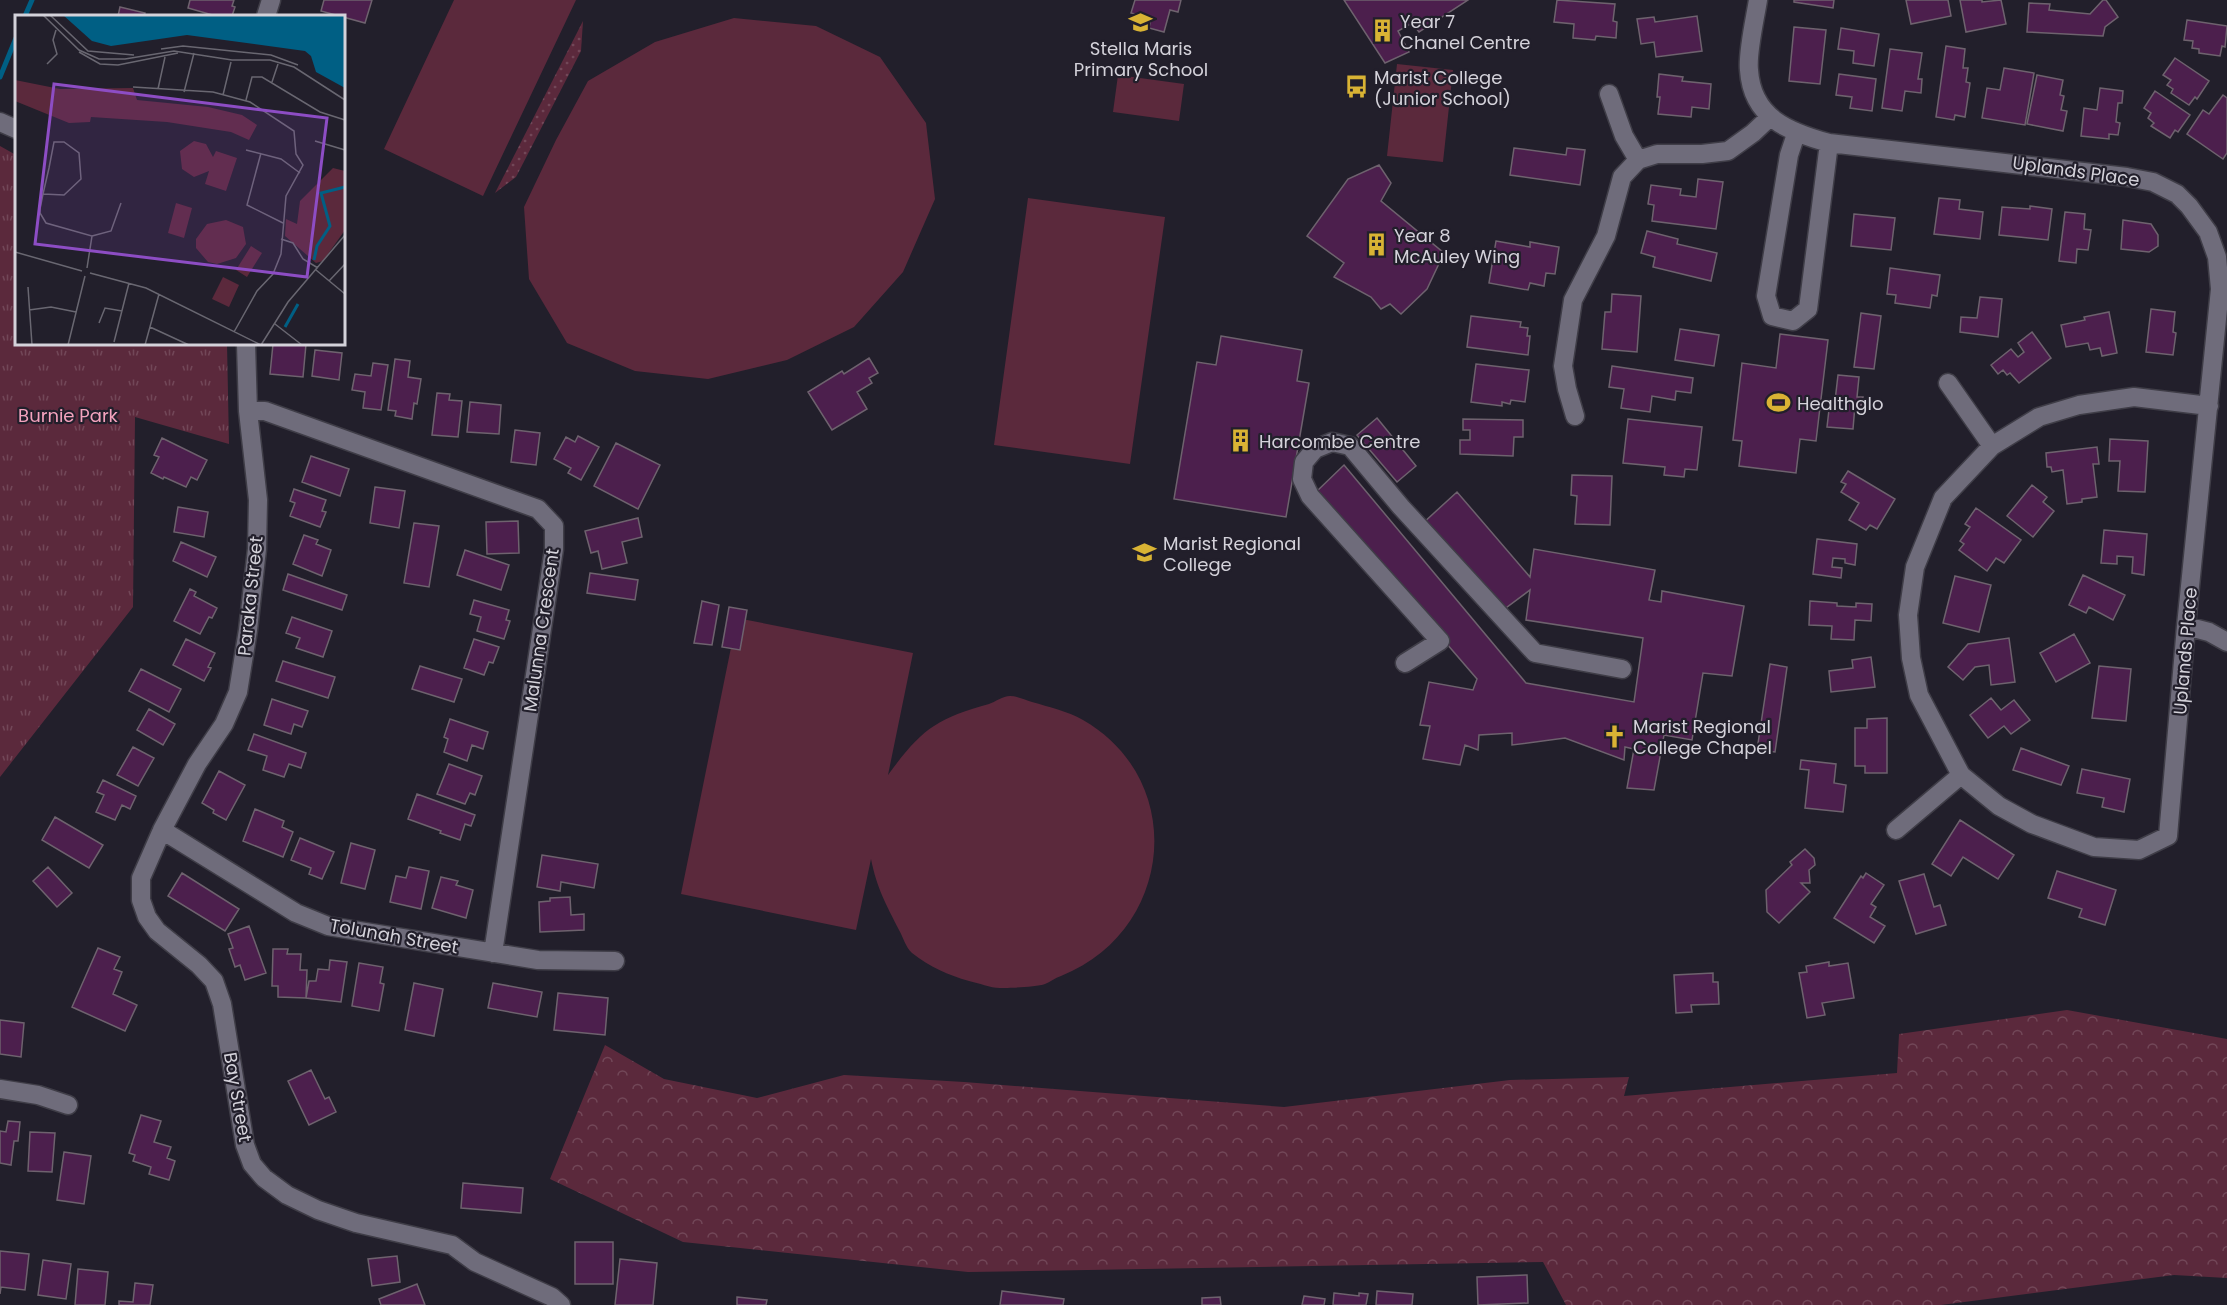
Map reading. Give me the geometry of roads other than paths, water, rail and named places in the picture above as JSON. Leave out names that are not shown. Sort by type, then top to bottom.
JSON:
[{"type":"street","points":[[266,15],[271,0]]},
{"type":"street","name":"Uplands Place","points":[[1758,0],[1748,69],[1754,96],[1770,117],[1796,134],[1829,143],[2127,177],[2153,182],[2177,194],[2189,206],[2208,232],[2217,256],[2220,289],[2186,626],[2168,836],[2139,850],[2094,847],[2032,824],[1999,806],[1961,775]]},
{"type":"street","points":[[1609,94],[1624,136],[1638,160]]},
{"type":"street","points":[[1575,416],[1563,366],[1573,300],[1606,236],[1622,177],[1638,160],[1657,154],[1702,154],[1728,151],[1770,117]]},
{"type":"street","points":[[0,122],[15,129]]},
{"type":"street","points":[[1796,134],[1789,155],[1766,296],[1772,316],[1793,321],[1808,309],[1829,143]]},
{"type":"street","name":"Paraka Street","points":[[162,830],[197,764],[224,724],[238,692],[257,549],[258,500],[248,411],[246,345]]},
{"type":"street","points":[[1948,383],[1992,446]]},
{"type":"street","points":[[1896,830],[1961,775],[1919,695],[1911,658],[1908,615],[1914,567],[1943,498],[1992,446],[2039,417],[2079,405],[2134,397],[2210,406]]},
{"type":"street","name":"Malunna Crescent","points":[[248,411],[265,411],[537,509],[554,525],[554,549],[493,953]]},
{"type":"street","points":[[1406,663],[1440,641],[1310,496],[1302,480],[1304,462],[1315,449],[1332,442],[1350,446],[1401,507],[1535,653],[1622,669]]},
{"type":"street","points":[[2186,626],[2209,632],[2227,642]]},
{"type":"street","name":"Tolunah Street","points":[[162,830],[296,913],[328,926],[538,960],[615,961]]},
{"type":"street","name":"Bay Street","points":[[162,830],[141,878],[141,900],[147,917],[157,932],[199,965],[214,981],[222,1004],[245,1144],[252,1164],[264,1178],[287,1195],[318,1210],[356,1223],[452,1245],[475,1262],[552,1298],[561,1305]]},
{"type":"street","points":[[0,1089],[38,1095],[68,1105]]},
{"type":"waterway","points":[[25,15],[32,0]]},
{"type":"waterway","points":[[0,77],[15,40]]},
{"type":"place","name":"Stella Maris Primary School","points":[[1141,22]]},
{"type":"place","name":"Year 7 Chanel Centre","points":[[1382,31]]},
{"type":"place","name":"Marist College (Junior School)","points":[[1356,87]]},
{"type":"place","name":"Year 8 McAuley Wing","points":[[1376,245]]},
{"type":"place","name":"Healthglo","points":[[1779,403]]},
{"type":"place","name":"Harcombe Centre","points":[[1241,441]]},
{"type":"place","name":"Marist Regional College","points":[[1145,553]]},
{"type":"place","name":"Marist Regional College Chapel","points":[[1615,736]]},
{"type":"park label","name":"Burnie Park","points":[[68,415]]}]
